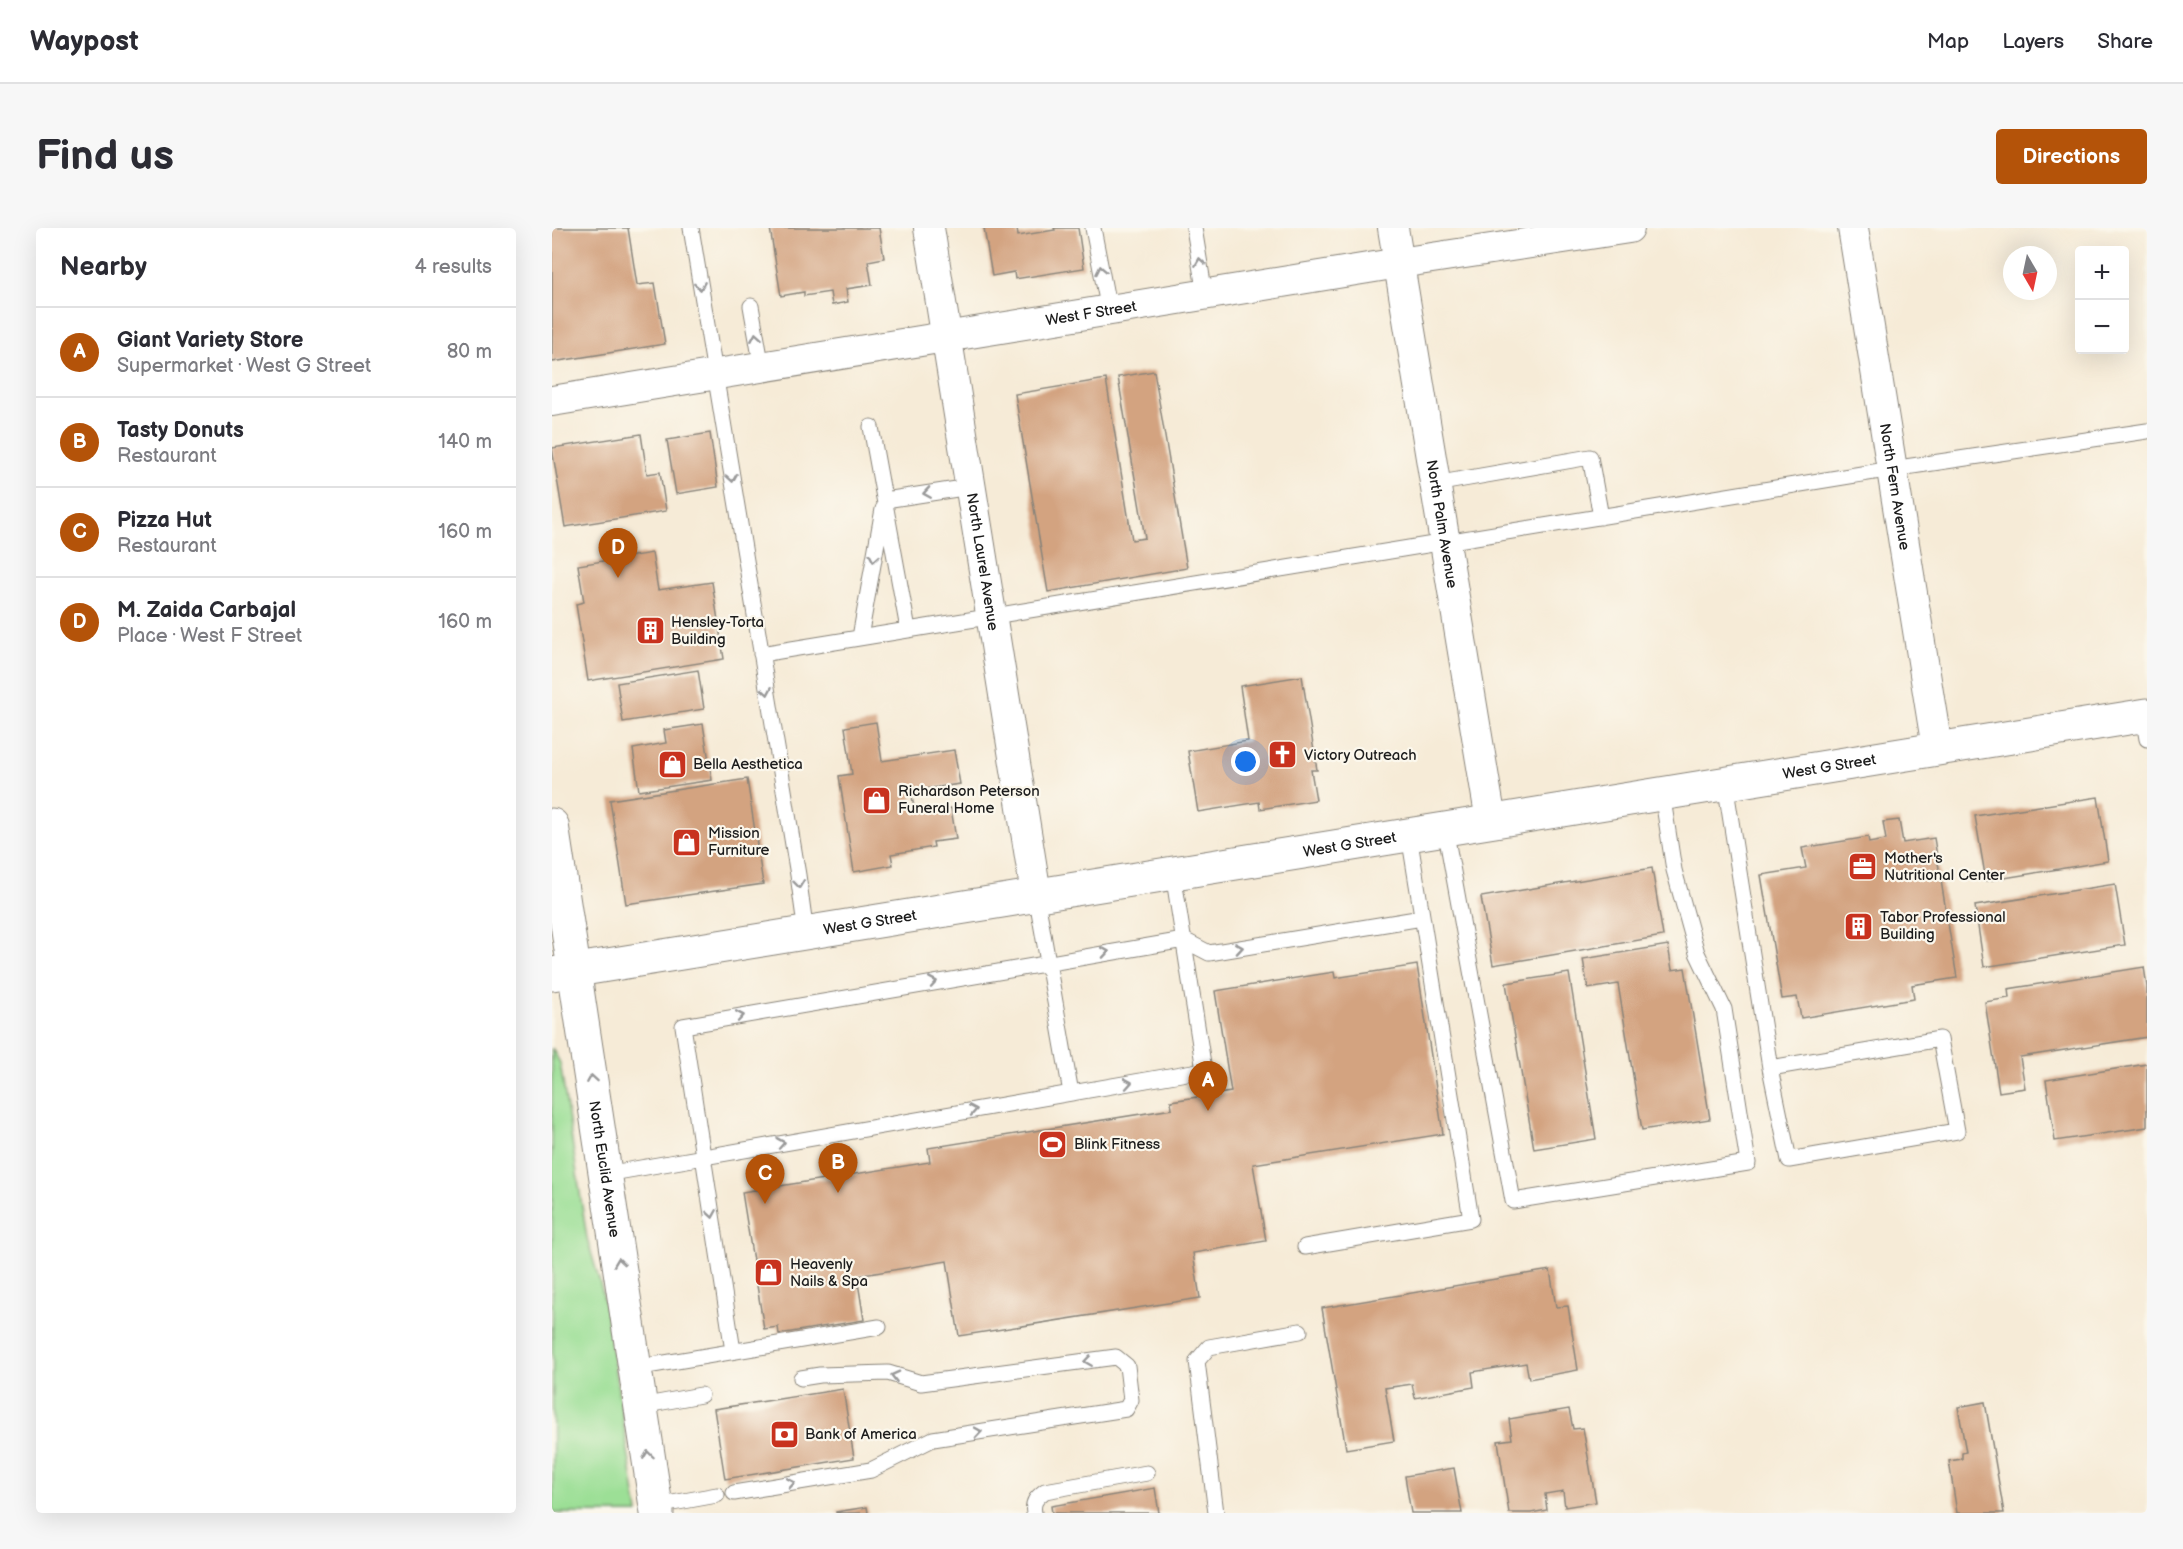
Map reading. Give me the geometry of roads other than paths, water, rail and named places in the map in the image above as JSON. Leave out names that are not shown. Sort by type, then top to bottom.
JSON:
[{"type":"street","name":"North Laurel Avenue","points":[[929,228],[1035,894]]},
{"type":"street","name":"North Palm Avenue","points":[[1393,228],[1491,821]]},
{"type":"street","name":"West F Street","points":[[552,401],[1399,263],[1629,228]]},
{"type":"street","name":"North Fern Avenue","points":[[1852,228],[1937,748]]},
{"type":"street","name":"West G Street","points":[[564,973],[1937,748],[2146,723]]},
{"type":"street","name":"North Euclid Avenue","points":[[552,825],[564,973],[606,1174],[656,1509]]},
{"type":"lane","points":[[691,228],[806,933]]},
{"type":"lane","points":[[1093,228],[1109,311]]},
{"type":"lane","points":[[1194,228],[1205,296]]},
{"type":"lane","points":[[751,306],[762,368]]},
{"type":"lane","points":[[871,427],[908,628]]},
{"type":"lane","points":[[761,654],[908,628],[2147,431]]},
{"type":"lane","points":[[1436,484],[1590,457],[1601,517]]},
{"type":"lane","points":[[885,500],[970,487]]},
{"type":"lane","points":[[860,637],[885,500]]},
{"type":"lane","points":[[1725,783],[1770,1068],[1789,1160],[1957,1131],[1940,1039],[1770,1068]]},
{"type":"lane","points":[[1445,828],[1513,1201],[1748,1163],[1724,1010],[1697,953],[1674,870],[1662,793]]},
{"type":"lane","points":[[1305,1247],[1472,1219],[1408,835]]},
{"type":"lane","points":[[606,1174],[1204,1070],[1173,873]]},
{"type":"lane","points":[[1035,894],[1071,1093]]},
{"type":"lane","points":[[733,1351],[683,1026],[1184,940],[1209,953],[1422,918]]},
{"type":"lane","points":[[635,1368],[879,1327]]},
{"type":"lane","points":[[1216,1513],[1197,1361],[1209,1347],[1300,1331]]},
{"type":"lane","points":[[734,1493],[871,1470],[933,1440],[1126,1408],[1131,1400],[1127,1366],[1116,1357],[921,1383],[888,1373],[820,1375],[801,1378]]},
{"type":"lane","points":[[641,1406],[701,1395]]},
{"type":"lane","points":[[1034,1513],[1033,1506],[1036,1498],[1045,1491],[1147,1473]]},
{"type":"lane","points":[[656,1509],[717,1496]]},
{"type":"place","name":"M. Zaida Carbajal","points":[[618,578]]},
{"type":"place","name":"Hensley-Torta Building","points":[[650,631]]},
{"type":"place","name":"Victory Outreach","points":[[1283,755]]},
{"type":"place","name":"Bella Aesthetica","points":[[672,764]]},
{"type":"place","name":"Richardson Peterson Funeral Home","points":[[877,800]]},
{"type":"place","name":"Mission Furniture","points":[[687,842]]},
{"type":"place","name":"Mother's Nutritional Center","points":[[1863,867]]},
{"type":"place","name":"Tabor Professional Building","points":[[1859,926]]},
{"type":"place","name":"Giant Variety Store","points":[[1208,1111]]},
{"type":"place","name":"Blink Fitness","points":[[1053,1144]]},
{"type":"place","name":"Tasty Donuts","points":[[838,1193]]},
{"type":"place","name":"Pizza Hut","points":[[765,1204]]},
{"type":"place","name":"Heavenly Nails & Spa","points":[[769,1273]]},
{"type":"place","name":"Bank of America","points":[[784,1434]]}]
